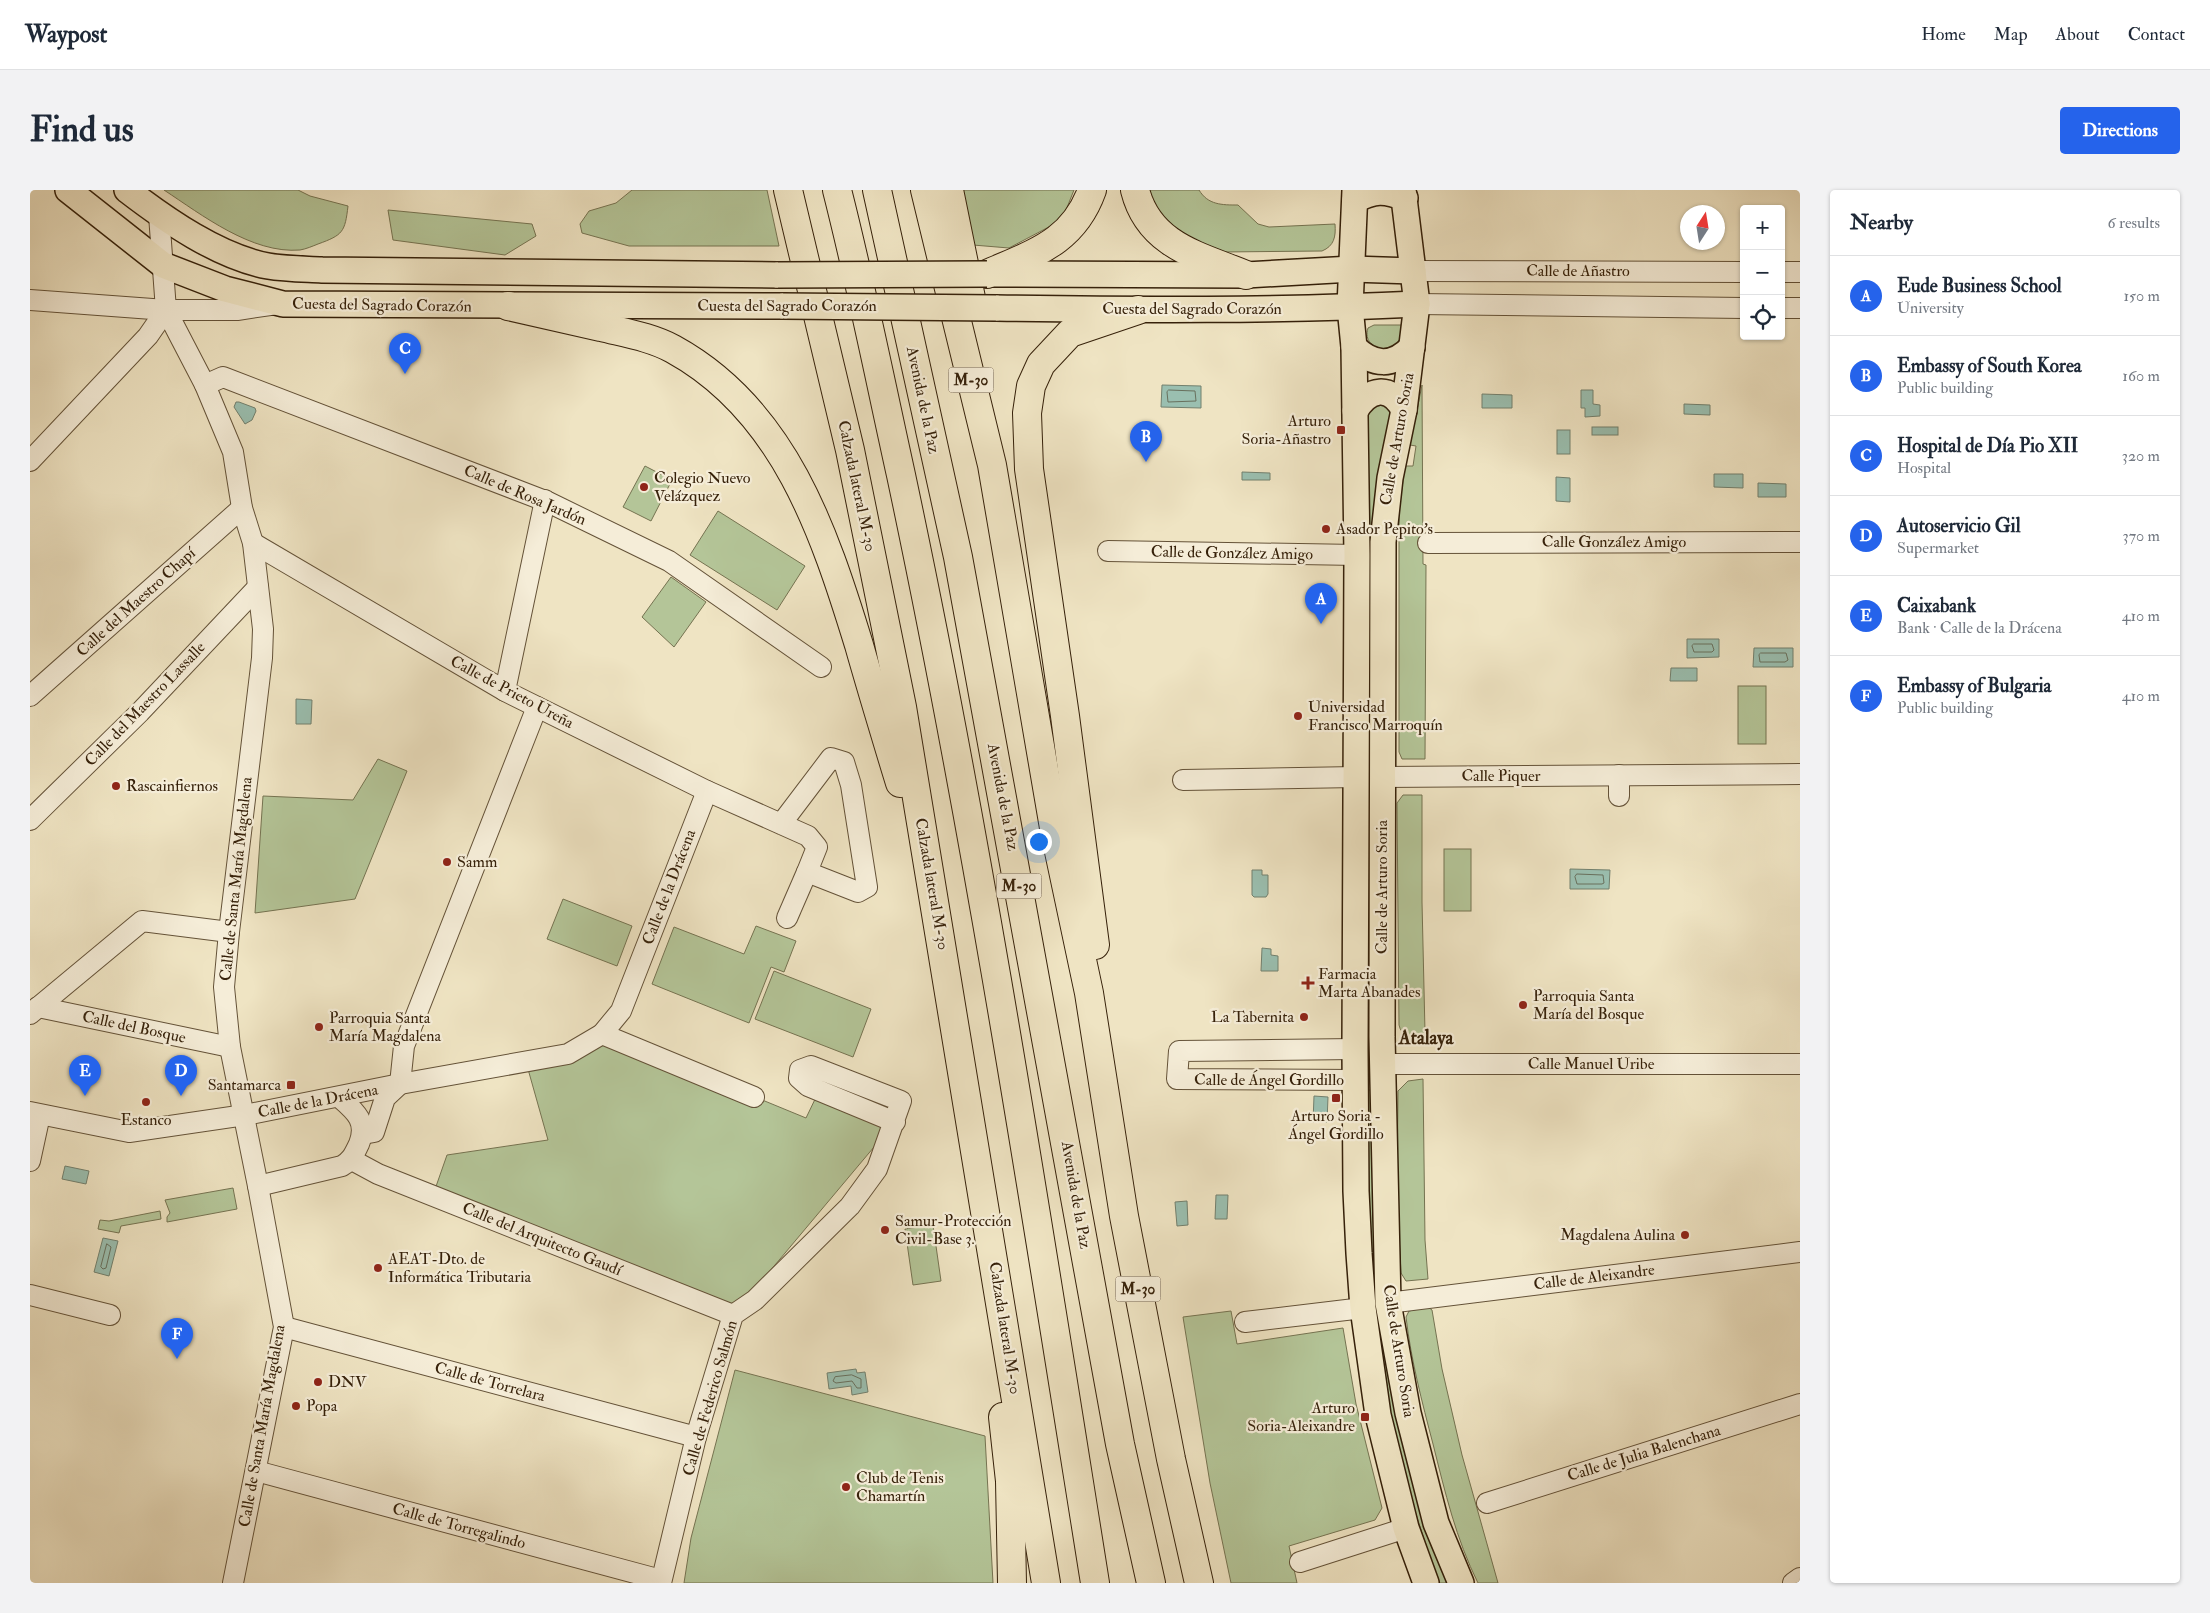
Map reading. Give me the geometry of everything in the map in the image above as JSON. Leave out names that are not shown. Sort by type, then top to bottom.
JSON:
[{"type":"highway","name":"Calzada lateral M-30","points":[[788,190],[850,450],[902,707],[1046,1583]]},
{"type":"highway","name":"M-30","points":[[837,190],[857,269],[960,768],[1014,1074],[1095,1583]]},
{"type":"highway","name":"Avenida de la Paz","points":[[877,190],[958,557],[1120,1444],[1151,1583]]},
{"type":"highway","name":"M-30","points":[[917,190],[951,294]]},
{"type":"highway","name":"M-30","points":[[925,190],[992,465],[1054,828],[1089,993],[1124,1216],[1171,1459],[1199,1583]]},
{"type":"highway","points":[[949,190],[992,402],[992,465]]},
{"type":"highway","points":[[987,274],[1040,251],[1068,232],[1082,212],[1092,190]]},
{"type":"highway","points":[[1135,190],[1139,204],[1148,220],[1162,236],[1180,248],[1246,275]]},
{"type":"highway","points":[[508,306],[642,336],[671,348],[698,365],[745,405],[779,449],[800,489],[835,567],[934,900]]},
{"type":"highway","points":[[1089,993],[1097,960],[1067,726],[1029,469],[1027,413],[1031,386],[1041,364],[1070,334],[1138,310]]},
{"type":"highway","points":[[999,1291],[996,1353],[1010,1481],[1012,1583]]},
{"type":"main road","name":"Cuesta del Sagrado Corazón","points":[[127,190],[159,215],[238,257],[268,266],[296,269],[778,275],[1246,275],[1352,270]]},
{"type":"main road","points":[[1355,195],[1379,190],[1404,194]]},
{"type":"main road","name":"Cuesta del Sagrado Corazón","points":[[77,194],[163,265],[225,289],[283,304],[783,306],[1138,310],[1350,307]]},
{"type":"main road","name":"Calle de Arturo Soria","points":[[1404,194],[1417,304],[1404,410],[1385,513],[1382,1064],[1388,1303],[1408,1413],[1436,1523],[1461,1583]]},
{"type":"main road","name":"Calle de Arturo Soria","points":[[1355,195],[1350,307],[1354,347],[1357,555],[1356,1191],[1363,1308],[1378,1415],[1406,1528],[1426,1583]]},
{"type":"main road","points":[[1352,270],[1413,271]]},
{"type":"main road","points":[[1350,307],[1417,304]]},
{"type":"main road","points":[[1354,347],[1363,356],[1374,361],[1388,362],[1402,358],[1412,347]]},
{"type":"main road","points":[[1355,411],[1366,396],[1376,392],[1388,392],[1398,400],[1404,410]]},
{"type":"street","name":"Calle de Santa María Magdalena","points":[[159,215],[166,310],[205,385],[233,452],[242,508],[253,543],[263,629],[262,658],[224,988],[230,1047],[245,1116],[284,1327],[233,1583]]},
{"type":"street","name":"Calle de Añastro","points":[[1413,271],[1740,272]]},
{"type":"street","points":[[1785,272],[1800,272]]},
{"type":"street","points":[[30,300],[166,310],[237,310],[283,304]]},
{"type":"street","points":[[1417,304],[1740,308]]},
{"type":"street","points":[[1785,308],[1800,308]]},
{"type":"street","points":[[30,461],[148,336],[166,310]]},
{"type":"street","name":"Calle de Rosa Jardón","points":[[205,385],[223,377],[546,501],[669,561],[821,667]]},
{"type":"street","points":[[505,691],[546,501]]},
{"type":"street","name":"Calle del Maestro Chapí","points":[[30,696],[242,508]]},
{"type":"street","name":"Calle González Amigo","points":[[1428,543],[1800,542]]},
{"type":"street","name":"Calle de Prieto Ureña","points":[[253,543],[505,691],[707,791],[808,836],[817,847],[787,918]]},
{"type":"street","name":"Calle de González Amigo","points":[[1108,550],[1357,555]]},
{"type":"street","name":"Calle del Maestro Lassalle","points":[[30,820],[140,712],[258,587]]},
{"type":"street","points":[[363,1134],[374,1132],[385,1098],[400,1084],[404,1046],[537,707]]},
{"type":"street","points":[[781,824],[831,758],[844,762],[851,785],[866,887],[858,892],[807,872]]},
{"type":"street","name":"Calle Piquer","points":[[1383,777],[1800,774]]},
{"type":"street","points":[[1619,775],[1619,796]]},
{"type":"street","points":[[1183,780],[1356,777]]},
{"type":"street","name":"Calle de la Drácena","points":[[35,1114],[129,1132],[245,1116],[400,1084],[568,1054],[602,1034],[621,1012],[707,791]]},
{"type":"street","points":[[34,1011],[142,921],[229,932]]},
{"type":"street","name":"Calle del Bosque","points":[[34,1011],[230,1047]]},
{"type":"street","points":[[602,1034],[754,1097]]},
{"type":"street","name":"Calle de Ángel Gordillo","points":[[1355,1049],[1178,1052],[1177,1079],[1355,1080]]},
{"type":"street","name":"Calle Manuel Uribe","points":[[1382,1064],[1800,1064]]},
{"type":"street","name":"Calle de Federico Salmón","points":[[661,1582],[696,1437],[733,1315],[755,1300],[850,1206],[877,1169],[895,1122],[901,1100],[811,1066],[800,1070],[799,1078],[808,1086],[895,1122]]},
{"type":"street","points":[[258,1186],[342,1166],[352,1160],[363,1134],[358,1116],[339,1096]]},
{"type":"street","points":[[30,1161],[35,1114]]},
{"type":"street","name":"Calle del Arquitecto Gaudí","points":[[352,1160],[378,1174],[733,1315]]},
{"type":"street","name":"Calle de Aleixandre","points":[[1388,1303],[1800,1252]]},
{"type":"street","points":[[30,1295],[110,1315]]},
{"type":"street","points":[[1245,1322],[1363,1308]]},
{"type":"street","name":"Calle de Torrelara","points":[[284,1327],[696,1437]]},
{"type":"street","name":"Calle de Julia Balenchana","points":[[1487,1503],[1800,1404]]},
{"type":"street","name":"Calle de Torregalindo","points":[[256,1471],[661,1582]]},
{"type":"street","points":[[1300,1562],[1406,1528]]},
{"type":"street","points":[[1793,1583],[1800,1578]]},
{"type":"shaded area","points":[[164,190],[298,190],[310,196],[348,206],[346,222],[338,235],[333,238],[305,249],[282,250],[264,246],[228,231]]},
{"type":"shaded area","points":[[632,190],[767,190],[779,246],[629,246],[582,233],[580,224],[589,211],[616,203]]},
{"type":"shaded area","points":[[961,190],[1074,190],[1062,220],[1009,248],[973,245]]},
{"type":"shaded area","points":[[1148,190],[1199,190],[1207,199],[1216,203],[1238,205],[1258,224],[1269,227],[1335,224],[1335,233],[1332,244],[1322,251],[1222,252],[1198,246],[1159,217]]},
{"type":"shaded area","points":[[388,210],[532,224],[536,236],[505,255],[393,240]]},
{"type":"shaded area","points":[[1374,325],[1402,325],[1401,341],[1383,352],[1368,340],[1368,328]]},
{"type":"shaded area","points":[[1422,385],[1423,564],[1426,565],[1425,759],[1402,759],[1399,752],[1399,510],[1405,466],[1413,466],[1416,446],[1410,445]]},
{"type":"shaded area","points":[[1374,401],[1392,408],[1374,1022],[1364,1022],[1366,417]]},
{"type":"shaded area","points":[[645,466],[672,480],[651,521],[623,507]]},
{"type":"shaded area","points":[[718,511],[805,566],[777,610],[690,555]]},
{"type":"shaded area","points":[[671,577],[706,602],[674,647],[642,617]]},
{"type":"shaded area","points":[[1738,686],[1766,686],[1766,744],[1738,744]]},
{"type":"shaded area","points":[[378,759],[407,771],[355,899],[255,913],[263,796],[353,800]]},
{"type":"shaded area","points":[[1403,795],[1422,795],[1425,1032],[1422,1038],[1411,1037],[1405,1034],[1399,1025],[1397,803]]},
{"type":"shaded area","points":[[1444,849],[1471,849],[1471,911],[1444,911]]},
{"type":"shaded area","points":[[563,899],[632,926],[617,966],[547,939]]},
{"type":"shaded area","points":[[756,926],[796,941],[784,972],[771,967],[749,1023],[652,984],[674,927],[744,954]]},
{"type":"shaded area","points":[[774,971],[871,1009],[853,1057],[755,1019]]},
{"type":"shaded area","points":[[602,1034],[806,1118],[819,1091],[895,1122],[733,1315],[433,1195],[447,1155],[548,1140],[526,1062]]},
{"type":"shaded area","points":[[1423,1079],[1425,1240],[1428,1279],[1406,1281],[1401,1273],[1397,1198],[1398,1091],[1408,1081]]},
{"type":"shaded area","points":[[1364,1090],[1374,1090],[1373,1217],[1376,1264],[1451,1583],[1438,1583],[1414,1508],[1391,1417],[1374,1324]]},
{"type":"shaded area","points":[[233,1188],[237,1209],[167,1222],[167,1217],[170,1213],[165,1200]]},
{"type":"shaded area","points":[[160,1211],[161,1219],[121,1226],[119,1233],[98,1229],[100,1220],[109,1221]]},
{"type":"shaded area","points":[[933,1225],[941,1281],[913,1285],[905,1229]]},
{"type":"shaded area","points":[[1428,1307],[1432,1310],[1442,1369],[1462,1455],[1498,1583],[1478,1583],[1463,1549],[1442,1480],[1414,1365],[1406,1317],[1409,1311]]},
{"type":"shaded area","points":[[1231,1311],[1237,1344],[1343,1328],[1356,1404],[1382,1508],[1375,1520],[1289,1546],[1297,1583],[1231,1583],[1210,1483],[1183,1317]]},
{"type":"shaded area","name":"Club de Tenis Chamartín","points":[[735,1370],[985,1436],[993,1583],[684,1583],[691,1538]]},
{"type":"water","points":[[1162,385],[1201,386],[1201,408],[1161,407]]},
{"type":"water","points":[[1581,390],[1593,390],[1593,404],[1600,405],[1600,416],[1585,417],[1585,408],[1581,408]]},
{"type":"water","points":[[1482,394],[1512,395],[1512,408],[1482,408]]},
{"type":"water","points":[[236,402],[255,408],[256,411],[252,420],[245,424],[234,407]]},
{"type":"water","points":[[1684,404],[1710,405],[1710,415],[1684,414]]},
{"type":"water","points":[[1592,427],[1618,427],[1618,435],[1592,435]]},
{"type":"water","points":[[1557,430],[1570,430],[1570,454],[1557,454]]},
{"type":"water","points":[[1242,472],[1270,473],[1270,480],[1242,480]]},
{"type":"water","points":[[1714,474],[1743,474],[1743,488],[1714,487]]},
{"type":"water","points":[[1556,477],[1570,478],[1570,502],[1556,501]]},
{"type":"water","points":[[1758,483],[1786,484],[1786,497],[1758,497]]},
{"type":"water","points":[[1687,639],[1719,639],[1719,657],[1687,658]]},
{"type":"water","points":[[1754,648],[1793,648],[1793,667],[1753,667]]},
{"type":"water","points":[[1671,668],[1697,668],[1697,681],[1670,681]]},
{"type":"water","points":[[296,699],[312,700],[311,724],[296,724]]},
{"type":"water","points":[[1570,869],[1610,870],[1609,889],[1570,889]]},
{"type":"water","points":[[1252,870],[1262,870],[1262,875],[1268,875],[1268,894],[1266,897],[1254,897],[1252,895]]},
{"type":"water","points":[[1262,948],[1271,949],[1271,955],[1278,956],[1278,971],[1261,971]]},
{"type":"water","points":[[1314,1096],[1328,1097],[1327,1122],[1313,1122]]},
{"type":"water","points":[[65,1166],[89,1171],[86,1184],[62,1179]]},
{"type":"water","points":[[1216,1195],[1228,1195],[1227,1219],[1215,1219]]},
{"type":"water","points":[[1187,1201],[1188,1225],[1177,1226],[1175,1202]]},
{"type":"water","points":[[103,1238],[118,1241],[109,1276],[94,1272]]},
{"type":"water","points":[[856,1369],[857,1373],[865,1372],[868,1392],[852,1395],[851,1386],[829,1389],[827,1373]]},
{"type":"place","name":"Hospital de Día Pio XII","points":[[405,374]]},
{"type":"place","name":"Arturo Soria-Añastro","points":[[1341,430]]},
{"type":"place","name":"Embassy of South Korea","points":[[1146,462]]},
{"type":"place","name":"Colegio Nuevo Velázquez","points":[[644,487]]},
{"type":"place","name":"Asador Pepito's","points":[[1326,529]]},
{"type":"place","name":"Eude Business School","points":[[1321,624]]},
{"type":"place","name":"Universidad Francisco Marroquín","points":[[1298,716]]},
{"type":"place","name":"Rascainfiernos","points":[[116,786]]},
{"type":"place","name":"Samm","points":[[447,862]]},
{"type":"place","name":"Farmacia Marta Abanades","points":[[1308,983]]},
{"type":"place","name":"Parroquia Santa María del Bosque","points":[[1523,1005]]},
{"type":"place","name":"La Tabernita","points":[[1304,1017]]},
{"type":"place","name":"Parroquia Santa María Magdalena","points":[[319,1027]]},
{"type":"place","name":"Santamarca","points":[[291,1085]]},
{"type":"place","name":"Caixabank","points":[[85,1096]]},
{"type":"place","name":"Autoservicio Gil","points":[[181,1096]]},
{"type":"place","name":"Arturo Soria - Ángel Gordillo","points":[[1336,1098]]},
{"type":"place","name":"Estanco","points":[[146,1102]]},
{"type":"place","name":"Samur-Protección Civil-Base 3.","points":[[885,1230]]},
{"type":"place","name":"Magdalena Aulina","points":[[1685,1235]]},
{"type":"place","name":"AEAT-Dto. de Informática Tributaria","points":[[378,1268]]},
{"type":"place","name":"Embassy of Bulgaria","points":[[177,1359]]},
{"type":"place","name":"DNV","points":[[318,1382]]},
{"type":"place","name":"Popa","points":[[296,1406]]},
{"type":"place","name":"Arturo Soria-Aleixandre","points":[[1365,1417]]},
{"type":"place","name":"Club de Tenis Chamartín","points":[[846,1487]]},
{"type":"district","name":"Atalaya","points":[[1426,1038]]}]
